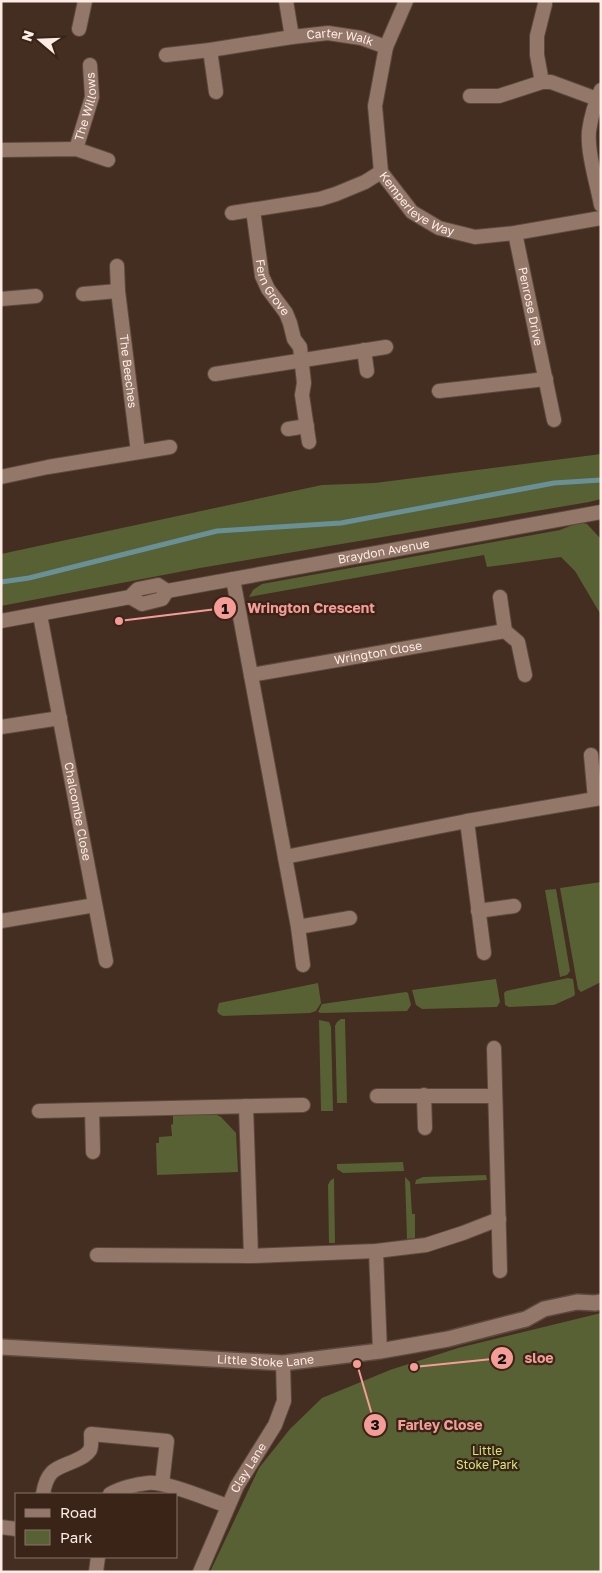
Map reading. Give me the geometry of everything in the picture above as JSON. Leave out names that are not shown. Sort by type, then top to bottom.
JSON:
[{"type":"street","points":[[79,29],[85,1]]},
{"type":"street","name":"Carter Walk","points":[[286,1],[292,37]]},
{"type":"street","name":"Kemperleye Way","points":[[406,1],[386,47],[375,106],[381,172],[412,212],[438,228],[475,237],[515,233],[601,218]]},
{"type":"street","points":[[542,82],[537,55],[537,36],[545,4]]},
{"type":"street","name":"Carter Walk","points":[[166,55],[328,33],[361,38],[386,47]]},
{"type":"street","points":[[210,50],[216,92]]},
{"type":"street","name":"The Willows","points":[[76,149],[92,97],[90,65]]},
{"type":"street","points":[[470,96],[499,96],[542,82],[550,82],[599,94],[592,115],[589,133],[590,149],[601,205]]},
{"type":"street","name":"The Willows","points":[[1,150],[76,149],[108,160]]},
{"type":"street","points":[[232,213],[320,199],[364,182],[381,172]]},
{"type":"street","name":"Fern Grove","points":[[253,210],[262,276],[286,313],[294,339],[300,347],[304,383],[302,395],[309,442]]},
{"type":"street","name":"Penrose Drive","points":[[515,233],[554,420]]},
{"type":"street","name":"The Beeches","points":[[117,266],[118,291],[138,452]]},
{"type":"street","points":[[82,294],[118,291]]},
{"type":"street","points":[[1,299],[36,296]]},
{"type":"street","points":[[215,374],[386,347]]},
{"type":"street","points":[[364,350],[367,371]]},
{"type":"street","points":[[439,391],[546,379]]},
{"type":"street","points":[[288,429],[307,426]]},
{"type":"street","points":[[1,477],[48,467],[170,447]]},
{"type":"street","name":"Braydon Avenue","points":[[1,621],[130,597],[138,589],[158,585],[167,591],[601,512]]},
{"type":"street","points":[[233,579],[304,965]]},
{"type":"street","points":[[500,597],[505,631],[518,642],[524,675]]},
{"type":"street","name":"Chalcombe Close","points":[[40,614],[106,961]]},
{"type":"street","name":"Wrington Close","points":[[251,675],[505,631]]},
{"type":"street","points":[[1,727],[60,718]]},
{"type":"street","points":[[285,857],[467,821],[598,798],[591,755]]},
{"type":"street","points":[[467,821],[484,953]]},
{"type":"street","points":[[1,921],[95,905]]},
{"type":"street","points":[[478,911],[514,906]]},
{"type":"street","points":[[298,927],[350,918]]},
{"type":"street","points":[[494,1048],[500,1271]]},
{"type":"street","points":[[424,1095],[425,1128]]},
{"type":"street","points":[[377,1096],[495,1096]]},
{"type":"street","points":[[39,1111],[302,1105]]},
{"type":"street","points":[[246,1106],[252,1256]]},
{"type":"street","points":[[92,1110],[93,1152]]},
{"type":"street","points":[[97,1255],[252,1256],[376,1251],[426,1244],[463,1234],[499,1219]]},
{"type":"street","points":[[376,1251],[380,1351]]},
{"type":"street","name":"Little Stoke Lane","points":[[1,1347],[283,1363],[380,1351],[448,1339],[526,1318],[544,1309],[577,1302],[598,1303]]},
{"type":"street","name":"Clay Lane","points":[[200,1572],[228,1506],[250,1463],[275,1425],[284,1401],[283,1363]]},
{"type":"street","points":[[43,1493],[50,1474],[60,1466],[78,1460],[87,1454],[90,1450],[91,1434],[167,1441],[162,1484]]},
{"type":"street","points":[[113,1493],[137,1485],[149,1483],[162,1484],[228,1506]]},
{"type":"street","points":[[1,1527],[15,1529]]},
{"type":"street","points":[[96,1572],[98,1558]]},
{"type":"green space","points":[[601,454],[601,499],[200,568],[1,606],[1,554],[322,485],[375,483]]},
{"type":"green space","points":[[580,522],[587,524],[601,539],[601,615],[575,571],[561,557],[487,567],[484,555],[249,597],[253,590],[262,584],[560,530]]},
{"type":"green space","points":[[601,882],[601,982],[581,992],[578,989],[560,888]]},
{"type":"green space","points":[[556,889],[570,971],[567,975],[560,977],[545,890]]},
{"type":"green space","points":[[568,978],[573,979],[574,996],[554,1005],[509,1007],[505,1005],[504,993],[506,991]]},
{"type":"green space","points":[[496,979],[500,1002],[497,1007],[422,1009],[416,1005],[412,990]]},
{"type":"green space","points":[[318,983],[321,1003],[316,1011],[310,1013],[223,1016],[217,1011],[219,1003]]},
{"type":"green space","points":[[408,993],[411,1005],[407,1011],[318,1012],[322,1004]]},
{"type":"green space","points":[[341,1019],[345,1019],[347,1103],[337,1103],[335,1026]]},
{"type":"green space","points":[[319,1020],[329,1022],[331,1027],[333,1111],[321,1111]]},
{"type":"green space","points":[[213,1113],[221,1117],[236,1133],[238,1172],[157,1175],[156,1143],[159,1143],[159,1137],[172,1136],[173,1114]]},
{"type":"green space","points":[[403,1162],[404,1171],[343,1173],[337,1169],[337,1164]]},
{"type":"green space","points":[[486,1175],[487,1180],[415,1184],[416,1180],[423,1177]]},
{"type":"green space","points":[[405,1177],[410,1182],[412,1214],[415,1214],[415,1238],[407,1239]]},
{"type":"green space","points":[[334,1178],[335,1243],[329,1243],[328,1185]]},
{"type":"green space","name":"Little Stoke Park","points":[[601,1313],[601,1572],[210,1572],[259,1468],[290,1429],[322,1398],[390,1370],[458,1348]]},
{"type":"waterway","points":[[1,582],[29,578],[217,531],[341,523],[554,483],[601,480]]},
{"type":"place","name":"Wrington Crescent","points":[[119,621]]},
{"type":"place","name":"Farley Close","points":[[357,1364]]},
{"type":"place","name":"sloe","points":[[414,1367]]}]
